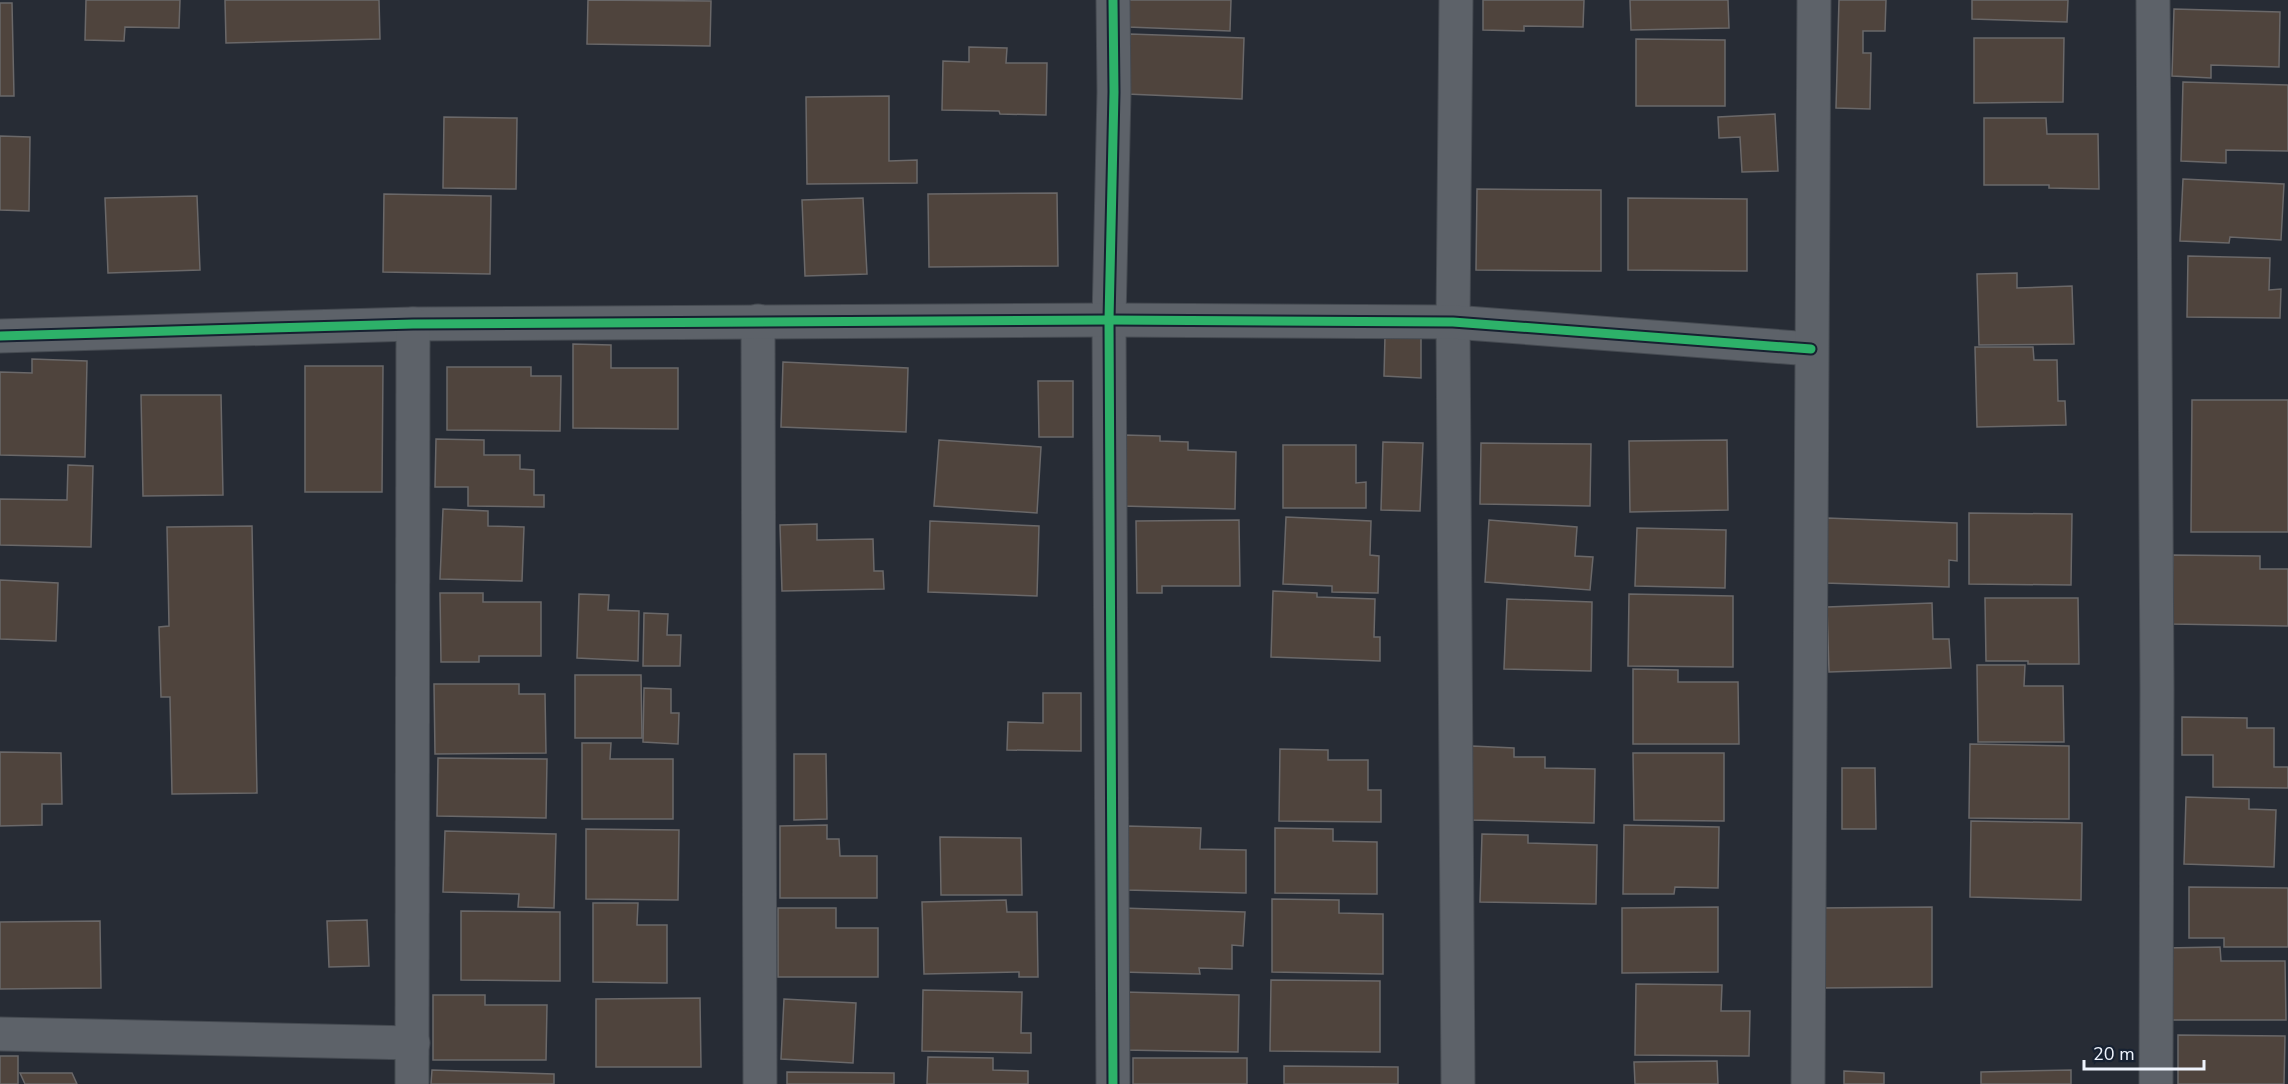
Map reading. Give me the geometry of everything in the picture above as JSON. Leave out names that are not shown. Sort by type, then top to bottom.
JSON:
[{"type":"street","points":[[1113,0],[1114,92],[1109,320],[1113,1084]]},
{"type":"street","points":[[1456,0],[1453,322],[1458,1084]]},
{"type":"street","points":[[1808,1084],[1814,0]]},
{"type":"street","points":[[2153,0],[2157,689],[2156,1084]]},
{"type":"street","points":[[0,336],[413,324],[1109,320],[1453,322],[1811,349]]},
{"type":"street","points":[[758,321],[760,1084]]},
{"type":"street","points":[[412,1084],[413,324]]},
{"type":"street","points":[[0,1034],[413,1042]]},
{"type":"building","points":[[86,0],[180,0],[179,28],[125,27],[124,41],[85,40]]},
{"type":"building","points":[[225,0],[379,0],[380,39],[226,43]]},
{"type":"building","points":[[588,0],[711,1],[710,46],[587,44]]},
{"type":"building","points":[[1129,0],[1231,0],[1230,31],[1128,27]]},
{"type":"building","points":[[1483,0],[1584,0],[1583,27],[1524,26],[1524,31],[1483,30]]},
{"type":"building","points":[[1630,0],[1728,0],[1729,28],[1631,30]]},
{"type":"building","points":[[1839,0],[1886,0],[1885,31],[1863,31],[1863,53],[1871,53],[1870,109],[1836,108]]},
{"type":"building","points":[[1972,0],[2068,0],[2067,22],[1972,19]]},
{"type":"building","points":[[0,3],[12,3],[14,96],[0,96]]},
{"type":"building","points":[[2174,9],[2280,12],[2279,67],[2211,65],[2211,78],[2172,76]]},
{"type":"building","points":[[1130,34],[1244,38],[1242,99],[1127,94]]},
{"type":"building","points":[[1974,38],[2064,38],[2063,102],[1974,103]]},
{"type":"building","points":[[1636,39],[1725,40],[1725,106],[1636,106]]},
{"type":"building","points":[[969,47],[1007,48],[1006,63],[1047,63],[1046,115],[942,110],[943,61],[969,62]]},
{"type":"building","points":[[2183,82],[2288,85],[2288,151],[2226,150],[2226,163],[2181,161]]},
{"type":"building","points":[[889,96],[889,161],[917,160],[917,183],[807,184],[806,97]]},
{"type":"building","points":[[1775,114],[1778,171],[1742,172],[1740,137],[1719,138],[1718,117]]},
{"type":"building","points":[[444,117],[517,118],[516,189],[443,188]]},
{"type":"building","points":[[1984,118],[2046,118],[2047,134],[2098,134],[2099,189],[2049,188],[2049,185],[1984,185]]},
{"type":"building","points":[[0,136],[30,137],[29,211],[0,210]]},
{"type":"building","points":[[2183,179],[2284,184],[2281,240],[2230,237],[2229,243],[2180,241]]},
{"type":"building","points":[[1477,189],[1601,190],[1601,271],[1476,270]]},
{"type":"building","points":[[1057,193],[1058,266],[929,267],[928,194]]},
{"type":"building","points":[[384,194],[491,196],[490,274],[383,272]]},
{"type":"building","points":[[197,196],[200,270],[108,273],[105,198]]},
{"type":"building","points":[[863,198],[867,274],[805,276],[802,200]]},
{"type":"building","points":[[1628,198],[1747,199],[1747,271],[1628,270]]},
{"type":"building","points":[[2188,256],[2270,258],[2269,290],[2281,289],[2280,318],[2187,317]]},
{"type":"building","points":[[2017,273],[2017,288],[2072,286],[2074,344],[1979,345],[1977,274]]},
{"type":"building","points":[[1385,336],[1421,337],[1421,378],[1384,376]]},
{"type":"building","points":[[573,344],[611,345],[611,368],[678,368],[678,429],[573,428]]},
{"type":"building","points":[[1975,347],[2033,347],[2034,360],[2057,360],[2058,401],[2065,401],[2066,425],[1977,427]]},
{"type":"building","points":[[32,359],[87,361],[85,457],[0,455],[0,372],[32,373]]},
{"type":"building","points":[[783,362],[908,368],[906,432],[781,427]]},
{"type":"building","points":[[305,366],[383,366],[382,492],[305,492]]},
{"type":"building","points":[[447,367],[531,367],[531,376],[561,376],[560,431],[447,430]]},
{"type":"building","points":[[1038,381],[1073,381],[1073,437],[1039,437]]},
{"type":"building","points":[[141,395],[221,395],[223,495],[143,496]]},
{"type":"building","points":[[2192,400],[2288,400],[2288,532],[2191,532]]},
{"type":"building","points":[[1124,435],[1160,436],[1160,441],[1188,442],[1188,450],[1236,452],[1235,509],[1122,506]]},
{"type":"building","points":[[436,439],[484,440],[484,455],[520,455],[520,469],[534,470],[534,495],[544,495],[544,507],[468,506],[468,487],[435,487]]},
{"type":"building","points":[[939,440],[1041,447],[1037,513],[934,506]]},
{"type":"building","points":[[1727,440],[1728,510],[1630,512],[1629,441]]},
{"type":"building","points":[[1383,442],[1423,443],[1420,511],[1381,510]]},
{"type":"building","points":[[1481,443],[1591,444],[1590,506],[1480,504]]},
{"type":"building","points":[[1283,445],[1356,445],[1356,483],[1366,482],[1366,508],[1283,508]]},
{"type":"building","points":[[68,465],[93,466],[91,547],[0,545],[0,499],[67,500]]},
{"type":"building","points":[[443,509],[488,511],[488,526],[524,527],[522,581],[440,579]]},
{"type":"building","points":[[1969,513],[2072,514],[2071,585],[1969,584]]},
{"type":"building","points":[[1286,517],[1371,521],[1370,555],[1379,556],[1378,593],[1332,592],[1332,586],[1283,584]]},
{"type":"building","points":[[1827,518],[1957,523],[1957,561],[1949,560],[1949,587],[1825,583]]},
{"type":"building","points":[[1239,520],[1240,586],[1162,586],[1162,593],[1137,593],[1136,521]]},
{"type":"building","points":[[1489,520],[1577,527],[1575,556],[1593,557],[1590,590],[1485,582]]},
{"type":"building","points":[[930,521],[1039,526],[1037,596],[928,592]]},
{"type":"building","points":[[817,524],[817,540],[873,539],[874,571],[883,571],[884,589],[782,591],[780,525]]},
{"type":"building","points":[[252,526],[257,793],[172,794],[170,697],[161,697],[159,627],[169,626],[167,527]]},
{"type":"building","points":[[1637,528],[1726,530],[1725,588],[1635,586]]},
{"type":"building","points":[[2173,555],[2260,556],[2260,569],[2288,569],[2288,626],[2172,624]]},
{"type":"building","points":[[0,580],[58,583],[56,641],[0,639]]},
{"type":"building","points":[[1273,591],[1317,593],[1317,597],[1375,599],[1374,637],[1380,637],[1380,661],[1271,657]]},
{"type":"building","points":[[440,593],[483,593],[483,602],[541,602],[541,656],[479,656],[479,662],[441,662]]},
{"type":"building","points":[[579,594],[609,595],[608,610],[639,611],[638,661],[577,658]]},
{"type":"building","points":[[1629,594],[1733,596],[1733,667],[1628,666]]},
{"type":"building","points":[[1985,598],[2078,598],[2079,664],[1986,661]]},
{"type":"building","points":[[1507,599],[1592,602],[1591,671],[1504,669]]},
{"type":"building","points":[[1932,603],[1933,639],[1949,639],[1951,668],[1829,672],[1827,607]]},
{"type":"building","points":[[644,613],[668,614],[667,635],[681,635],[680,666],[643,666]]},
{"type":"building","points":[[1977,665],[2025,665],[2024,686],[2063,686],[2064,742],[1978,742]]},
{"type":"building","points":[[1633,669],[1678,670],[1678,682],[1738,682],[1739,744],[1633,744]]},
{"type":"building","points":[[575,675],[641,675],[642,738],[575,738]]},
{"type":"building","points":[[434,684],[519,684],[519,694],[545,694],[546,753],[435,754]]},
{"type":"building","points":[[644,688],[671,689],[671,713],[679,713],[678,744],[643,742]]},
{"type":"building","points":[[1043,693],[1081,693],[1081,751],[1007,750],[1008,722],[1043,723]]},
{"type":"building","points":[[2182,717],[2247,718],[2247,728],[2274,728],[2274,767],[2288,767],[2288,788],[2213,787],[2213,755],[2182,755]]},
{"type":"building","points":[[582,743],[611,743],[610,759],[673,759],[673,819],[582,819]]},
{"type":"building","points":[[1970,744],[2069,746],[2069,819],[1969,818]]},
{"type":"building","points":[[1472,746],[1514,748],[1514,757],[1545,757],[1545,768],[1595,769],[1594,823],[1471,820]]},
{"type":"building","points":[[1280,749],[1328,750],[1328,760],[1368,760],[1368,790],[1381,790],[1381,822],[1279,821]]},
{"type":"building","points":[[0,752],[61,753],[62,804],[42,804],[42,825],[0,826]]},
{"type":"building","points":[[1633,753],[1724,753],[1724,821],[1634,820]]},
{"type":"building","points":[[794,754],[826,754],[827,819],[794,820]]},
{"type":"building","points":[[438,758],[547,759],[546,818],[437,816]]},
{"type":"building","points":[[1842,768],[1875,768],[1876,829],[1842,829]]},
{"type":"building","points":[[2186,797],[2249,799],[2249,809],[2276,810],[2274,867],[2184,864]]},
{"type":"building","points":[[1971,821],[2082,823],[2081,900],[1970,897]]},
{"type":"building","points":[[827,825],[827,839],[839,839],[840,856],[877,856],[877,898],[780,898],[780,826]]},
{"type":"building","points":[[1624,825],[1719,827],[1718,888],[1675,887],[1674,894],[1623,894]]},
{"type":"building","points":[[1127,826],[1201,828],[1200,849],[1246,850],[1246,893],[1126,890]]},
{"type":"building","points":[[1275,828],[1333,829],[1333,841],[1377,842],[1377,894],[1275,893]]},
{"type":"building","points":[[586,829],[679,830],[678,900],[586,899]]},
{"type":"building","points":[[445,831],[556,834],[554,908],[518,907],[519,894],[443,892]]},
{"type":"building","points":[[1482,834],[1528,835],[1528,843],[1597,845],[1596,904],[1480,902]]},
{"type":"building","points":[[940,837],[1021,838],[1022,895],[941,895]]},
{"type":"building","points":[[2189,887],[2288,888],[2288,947],[2224,947],[2224,938],[2189,938]]},
{"type":"building","points":[[1272,899],[1339,900],[1339,913],[1383,914],[1383,974],[1272,972]]},
{"type":"building","points":[[1006,900],[1007,912],[1037,912],[1038,977],[1019,977],[1019,972],[924,974],[922,902]]},
{"type":"building","points":[[593,903],[638,903],[637,925],[667,925],[667,983],[593,982]]},
{"type":"building","points":[[1718,907],[1718,972],[1622,973],[1622,908]]},
{"type":"building","points":[[1932,907],[1932,987],[1820,988],[1819,908]]},
{"type":"building","points":[[778,908],[836,908],[836,928],[878,928],[878,977],[778,977]]},
{"type":"building","points":[[1122,908],[1245,912],[1243,946],[1232,945],[1232,969],[1199,968],[1200,974],[1121,972]]},
{"type":"building","points":[[461,911],[560,912],[560,981],[461,980]]},
{"type":"building","points":[[367,920],[369,966],[329,967],[327,921]]},
{"type":"building","points":[[100,921],[101,988],[0,989],[0,922]]},
{"type":"building","points":[[2220,947],[2221,961],[2285,961],[2286,1020],[2166,1020],[2165,948]]},
{"type":"building","points":[[1271,980],[1380,981],[1380,1052],[1270,1051]]},
{"type":"building","points":[[1636,984],[1722,985],[1721,1011],[1750,1011],[1749,1056],[1635,1055]]},
{"type":"building","points":[[923,990],[1022,992],[1021,1033],[1031,1033],[1031,1053],[922,1051]]},
{"type":"building","points":[[1124,992],[1239,995],[1238,1052],[1123,1050]]},
{"type":"building","points":[[433,995],[485,995],[485,1005],[547,1005],[546,1060],[433,1060]]},
{"type":"building","points":[[700,998],[701,1067],[596,1067],[596,999]]},
{"type":"building","points":[[784,999],[856,1003],[853,1063],[781,1059]]},
{"type":"building","points":[[2178,1035],[2285,1036],[2284,1084],[2178,1084]]},
{"type":"building","points":[[0,1056],[18,1056],[18,1084],[0,1084]]},
{"type":"building","points":[[928,1057],[993,1058],[993,1070],[1028,1071],[1028,1084],[927,1084]]},
{"type":"building","points":[[1133,1058],[1247,1058],[1247,1084],[1133,1084]]},
{"type":"building","points":[[1717,1061],[1718,1084],[1635,1084],[1634,1062]]},
{"type":"building","points":[[1284,1066],[1398,1067],[1398,1084],[1284,1084]]},
{"type":"building","points":[[432,1070],[554,1074],[554,1084],[431,1084]]},
{"type":"building","points":[[2071,1070],[2071,1084],[1981,1084],[1981,1072]]},
{"type":"building","points":[[1844,1071],[1884,1073],[1884,1084],[1844,1084]]},
{"type":"building","points":[[787,1072],[894,1073],[894,1084],[787,1084]]},
{"type":"building","points":[[20,1073],[72,1073],[77,1084],[25,1084]]},
{"type":"cycle path","points":[[1113,0],[1114,92],[1109,320],[1113,1084]]},
{"type":"cycle path","points":[[0,336],[413,324],[1109,320],[1453,322],[1811,349]]}]
